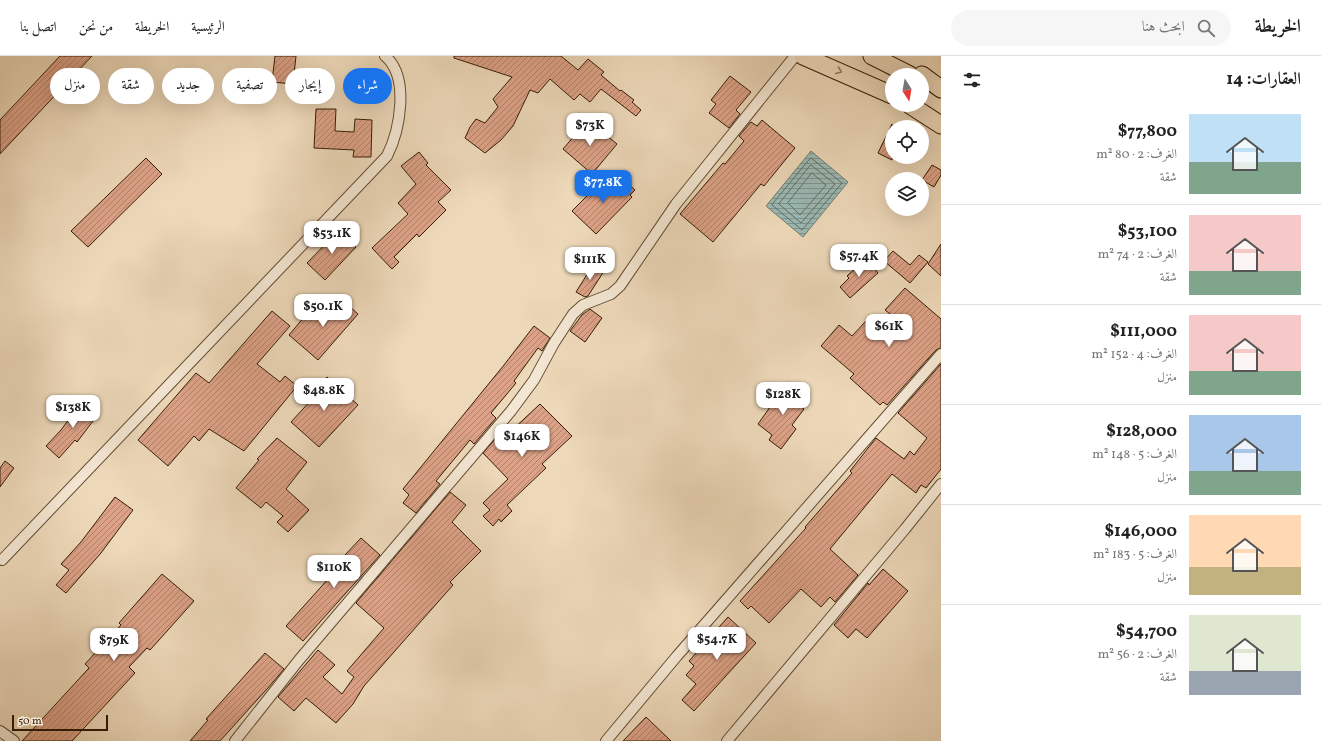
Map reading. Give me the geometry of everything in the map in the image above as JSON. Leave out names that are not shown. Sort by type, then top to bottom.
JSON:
[{"type":"highway","points":[[803,56],[885,92]]},
{"type":"highway","points":[[872,56],[896,68]]},
{"type":"highway","points":[[896,56],[912,68]]},
{"type":"highway","points":[[929,81],[941,90]]},
{"type":"highway","points":[[929,84],[941,90]]},
{"type":"highway","points":[[921,112],[941,125]]},
{"type":"street","points":[[2,560],[387,156],[398,126],[400,94],[397,72],[394,65],[385,56]]},
{"type":"street","points":[[235,741],[299,660],[511,411],[534,380],[554,343],[573,314],[583,305],[611,294],[620,286],[676,204],[795,56]]},
{"type":"street","points":[[606,741],[677,656],[941,354]]},
{"type":"street","points":[[727,741],[906,529],[941,484]]},
{"type":"street","points":[[0,731],[14,741]]},
{"type":"water","points":[[811,151],[848,182],[803,237],[766,206]]},
{"type":"building","points":[[60,56],[92,56],[81,68],[50,68],[50,101],[0,154],[0,120]]},
{"type":"building","points":[[275,56],[296,56],[295,68],[285,68],[285,83],[277,82],[277,68],[274,68]]},
{"type":"building","points":[[454,56],[561,56],[578,70],[588,59],[604,72],[601,75],[620,91],[621,90],[634,100],[632,102],[641,110],[636,116],[601,89],[590,102],[580,94],[574,100],[550,79],[538,93],[530,90],[513,126],[501,140],[485,153],[465,138],[476,119],[485,123],[498,107],[493,99],[512,77],[454,58]]},
{"type":"building","points":[[730,76],[751,92],[736,110],[740,114],[729,128],[709,113],[716,104],[711,100]]},
{"type":"building","points":[[316,109],[336,109],[335,131],[354,132],[355,119],[372,120],[371,157],[353,157],[354,150],[314,148]]},
{"type":"building","points":[[588,120],[617,144],[592,174],[563,149]]},
{"type":"building","points":[[762,120],[795,148],[764,186],[761,184],[713,242],[680,214],[723,163],[725,164],[744,141],[739,136],[751,122],[757,126]]},
{"type":"building","points":[[885,138],[885,156],[878,153]]},
{"type":"building","points":[[419,152],[428,163],[426,165],[451,190],[438,202],[446,210],[419,237],[417,234],[394,257],[399,262],[392,269],[372,248],[408,214],[398,203],[416,184],[401,166]]},
{"type":"building","points":[[146,158],[162,174],[88,247],[71,231]]},
{"type":"building","points":[[932,165],[941,170],[941,175],[934,187],[929,184],[929,172],[927,172]]},
{"type":"building","points":[[606,177],[617,187],[624,180],[635,190],[630,195],[632,197],[596,234],[572,211]]},
{"type":"building","points":[[339,230],[356,247],[325,280],[307,263]]},
{"type":"building","points":[[941,244],[941,276],[928,264]]},
{"type":"building","points":[[893,251],[910,265],[919,255],[928,262],[910,283],[884,261]]},
{"type":"building","points":[[866,259],[878,273],[850,298],[840,287],[849,278],[847,276]]},
{"type":"building","points":[[593,265],[604,271],[588,296],[585,297],[576,292]]},
{"type":"building","points":[[905,288],[941,319],[941,348],[936,350],[887,405],[883,402],[880,405],[850,378],[854,374],[821,346],[839,325],[852,336],[866,321],[880,335],[895,318],[885,310]]},
{"type":"building","points":[[341,299],[358,314],[318,360],[289,335],[315,304],[328,314]]},
{"type":"building","points":[[590,309],[602,318],[585,342],[570,331],[582,315]]},
{"type":"building","points":[[272,311],[290,326],[257,364],[280,382],[285,376],[297,386],[244,451],[209,429],[199,441],[194,436],[168,466],[138,440],[196,373],[209,383]]},
{"type":"building","points":[[534,326],[550,338],[542,351],[538,348],[514,381],[516,383],[491,413],[496,418],[474,444],[470,440],[436,481],[440,484],[416,513],[403,503],[409,495],[403,489]]},
{"type":"building","points":[[941,364],[941,469],[926,488],[921,485],[916,493],[892,474],[830,549],[858,575],[835,602],[830,597],[821,607],[801,589],[769,623],[751,606],[748,609],[740,601],[806,528],[805,527],[852,473],[850,471],[876,438],[904,459],[910,451],[914,455],[927,438],[898,413]]},
{"type":"building","points":[[327,377],[358,405],[319,447],[291,422],[314,397],[311,394]]},
{"type":"building","points":[[788,382],[803,392],[795,403],[804,409],[792,425],[796,429],[781,449],[769,440],[772,435],[758,424]]},
{"type":"building","points":[[83,400],[100,412],[77,442],[75,440],[59,458],[46,446],[61,430]]},
{"type":"building","points":[[540,404],[572,436],[542,464],[546,468],[507,505],[512,511],[501,522],[499,519],[493,526],[483,516],[490,510],[483,503],[508,479],[483,453],[505,428],[510,432]]},
{"type":"building","points":[[277,438],[307,462],[286,489],[309,510],[288,532],[277,522],[283,516],[266,502],[261,508],[236,488],[259,460],[257,459]]},
{"type":"building","points":[[5,461],[14,468],[0,487],[0,468]]},
{"type":"building","points":[[450,492],[466,505],[452,522],[481,551],[450,582],[453,585],[364,686],[353,704],[336,723],[306,698],[294,711],[278,697],[318,650],[335,665],[323,677],[342,694],[354,677],[347,671],[384,628],[356,603]]},
{"type":"building","points":[[115,497],[133,510],[101,553],[66,593],[56,585],[69,570],[61,564],[81,542]]},
{"type":"building","points":[[361,538],[380,555],[303,641],[286,626],[346,559],[344,556]]},
{"type":"building","points":[[883,569],[908,591],[867,638],[856,629],[848,638],[834,625],[868,583],[869,585]]},
{"type":"building","points":[[162,574],[194,601],[150,650],[147,648],[129,667],[135,673],[72,741],[22,741],[89,668],[85,664],[121,625],[119,623]]},
{"type":"building","points":[[728,617],[756,643],[694,711],[682,700],[696,684],[686,675],[694,666],[689,661]]},
{"type":"building","points":[[265,653],[284,669],[267,689],[220,741],[190,741],[208,720],[206,719]]},
{"type":"building","points":[[646,717],[671,741],[623,741]]}]
